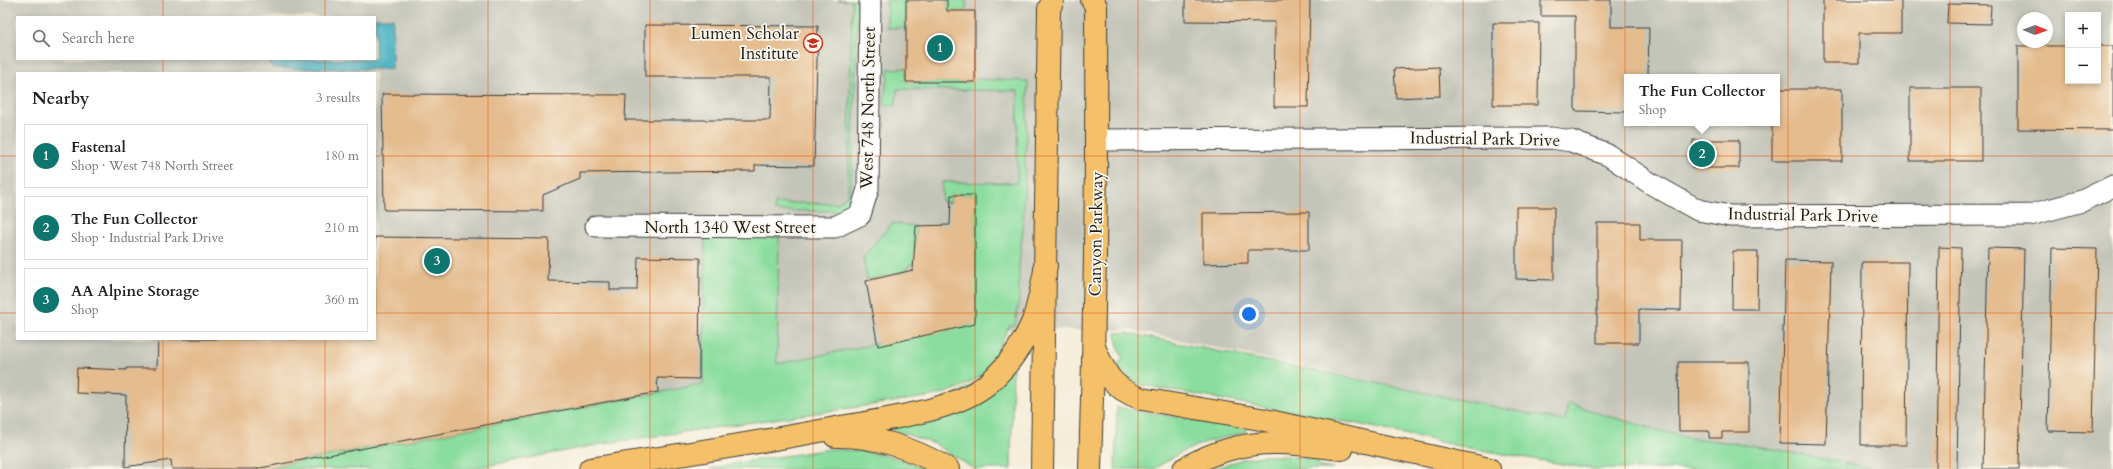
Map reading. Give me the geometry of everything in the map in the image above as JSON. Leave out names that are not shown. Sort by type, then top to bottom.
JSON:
[{"type":"main road","points":[[1042,469],[1049,9],[1053,0]]},
{"type":"main road","name":"Canyon Parkway","points":[[1090,469],[1094,347],[1097,140],[1096,6],[1092,0]]},
{"type":"main road","points":[[590,469],[750,445],[922,412],[956,402],[979,390],[994,379],[1008,361],[1015,356],[1033,321],[1046,266]]},
{"type":"main road","points":[[1094,347],[1109,379],[1124,391],[1142,399],[1260,419],[1489,469]]},
{"type":"main road","points":[[750,445],[837,436],[863,438],[895,445],[920,454],[948,469]]},
{"type":"main road","points":[[1184,469],[1218,452],[1244,446],[1277,443],[1445,460]]},
{"type":"street","name":"West 748 North Street","points":[[860,215],[868,189],[870,0]]},
{"type":"street","name":"Industrial Park Drive","points":[[1097,140],[1551,138],[1571,141],[1608,155],[1650,183],[1698,210],[1730,216],[2030,215],[2082,201],[2113,186]]},
{"type":"street","name":"North 1340 West Street","points":[[596,226],[834,227],[860,215]]},
{"type":"shaded area","points":[[0,0],[2113,0],[2113,469],[1786,469],[1131,330],[988,330],[306,469],[0,469]]},
{"type":"green space","points":[[838,0],[858,0],[851,196],[848,204],[838,211],[775,211],[775,203],[837,203],[848,195],[852,1]]},
{"type":"green space","points":[[887,0],[906,0],[906,28],[887,28]]},
{"type":"green space","points":[[947,0],[966,0],[966,11],[947,11]]},
{"type":"green space","points":[[906,68],[906,82],[974,82],[975,79],[1028,81],[1023,228],[1019,264],[1019,303],[1015,325],[1009,326],[996,355],[999,357],[976,379],[948,392],[927,397],[607,443],[470,469],[259,469],[703,384],[705,238],[779,237],[777,364],[974,324],[975,195],[951,195],[950,203],[942,202],[942,182],[1017,183],[1018,91],[897,89],[896,105],[884,105],[886,83],[888,82],[888,69]]},
{"type":"green space","points":[[892,223],[916,226],[914,263],[908,266],[905,272],[867,280],[863,257]]},
{"type":"green space","points":[[1116,333],[1127,333],[1565,421],[1568,403],[1607,416],[1688,438],[1753,445],[1875,469],[1591,469],[1458,446],[1363,425],[1142,385],[1128,377],[1117,364],[1123,360],[1117,343]]},
{"type":"green space","points":[[1013,365],[1011,469],[974,469],[935,444],[888,428]]},
{"type":"green space","points":[[1117,407],[1247,429],[1246,432],[1206,442],[1180,453],[1154,469],[1115,469]]},
{"type":"green space","points":[[831,449],[878,454],[901,460],[923,469],[709,469],[744,462]]},
{"type":"green space","points":[[1263,456],[1287,456],[1317,460],[1320,467],[1335,469],[1213,469],[1243,459]]},
{"type":"water","points":[[376,18],[393,18],[392,69],[273,68],[267,61],[376,60]]},
{"type":"building","points":[[906,0],[947,0],[947,11],[975,11],[975,82],[906,82]]},
{"type":"building","points":[[1185,0],[1310,0],[1308,107],[1274,107],[1275,22],[1185,21]]},
{"type":"building","points":[[1541,0],[1611,0],[1611,27],[1649,27],[1648,74],[1624,74],[1624,112],[1575,111],[1575,16],[1541,16]]},
{"type":"building","points":[[1823,0],[1901,0],[1901,33],[1859,33],[1859,63],[1823,63]]},
{"type":"building","points":[[1948,4],[1991,5],[1990,24],[1947,23]]},
{"type":"building","points":[[1493,23],[1539,23],[1538,105],[1493,105]]},
{"type":"building","points":[[645,25],[818,26],[814,166],[755,165],[755,171],[580,173],[580,179],[543,195],[543,211],[384,210],[382,94],[626,95],[625,120],[770,120],[771,77],[645,77]]},
{"type":"building","points":[[2053,46],[2065,46],[2065,84],[2101,84],[2101,46],[2113,46],[2113,130],[2018,129],[2018,48],[2053,48]]},
{"type":"building","points":[[1439,67],[1440,96],[1396,98],[1394,69]]},
{"type":"building","points":[[1910,88],[1981,88],[1981,161],[1910,161]]},
{"type":"building","points":[[1780,89],[1842,89],[1842,161],[1772,161],[1772,126],[1780,126]]},
{"type":"building","points":[[1693,140],[1739,140],[1739,168],[1692,168]]},
{"type":"building","points":[[951,195],[975,195],[975,324],[878,346],[866,281],[913,270],[916,226],[950,225]]},
{"type":"building","points":[[1516,207],[1554,207],[1554,280],[1516,279]]},
{"type":"building","points":[[1309,212],[1309,250],[1248,250],[1248,263],[1203,264],[1203,213]]},
{"type":"building","points":[[1597,223],[1640,223],[1640,240],[1682,240],[1681,310],[1639,309],[1639,343],[1597,343]]},
{"type":"building","points":[[376,237],[549,239],[548,281],[610,282],[610,290],[637,290],[638,257],[700,258],[699,379],[657,378],[658,392],[255,469],[172,469],[171,460],[125,467],[126,395],[76,393],[77,368],[126,370],[126,368],[157,368],[158,340],[376,340]]},
{"type":"building","points":[[1939,247],[1961,248],[1957,469],[1936,469]]},
{"type":"building","points":[[1988,248],[2024,249],[2019,469],[1983,469]]},
{"type":"building","points":[[2052,248],[2097,249],[2093,432],[2048,431]]},
{"type":"building","points":[[1733,251],[1758,251],[1757,309],[1732,309]]},
{"type":"building","points":[[1785,260],[1831,261],[1826,444],[1780,443]]},
{"type":"building","points":[[1862,262],[1908,262],[1906,445],[1861,445]]},
{"type":"building","points":[[1678,362],[1749,362],[1749,432],[1722,432],[1722,438],[1709,438],[1709,431],[1679,431]]},
{"type":"place","name":"Lumen Scholar Institute","points":[[813,43]]},
{"type":"place","name":"Fastenal","points":[[940,48]]},
{"type":"place","name":"The Fun Collector","points":[[1702,154]]},
{"type":"place","name":"AA Alpine Storage","points":[[437,261]]}]
